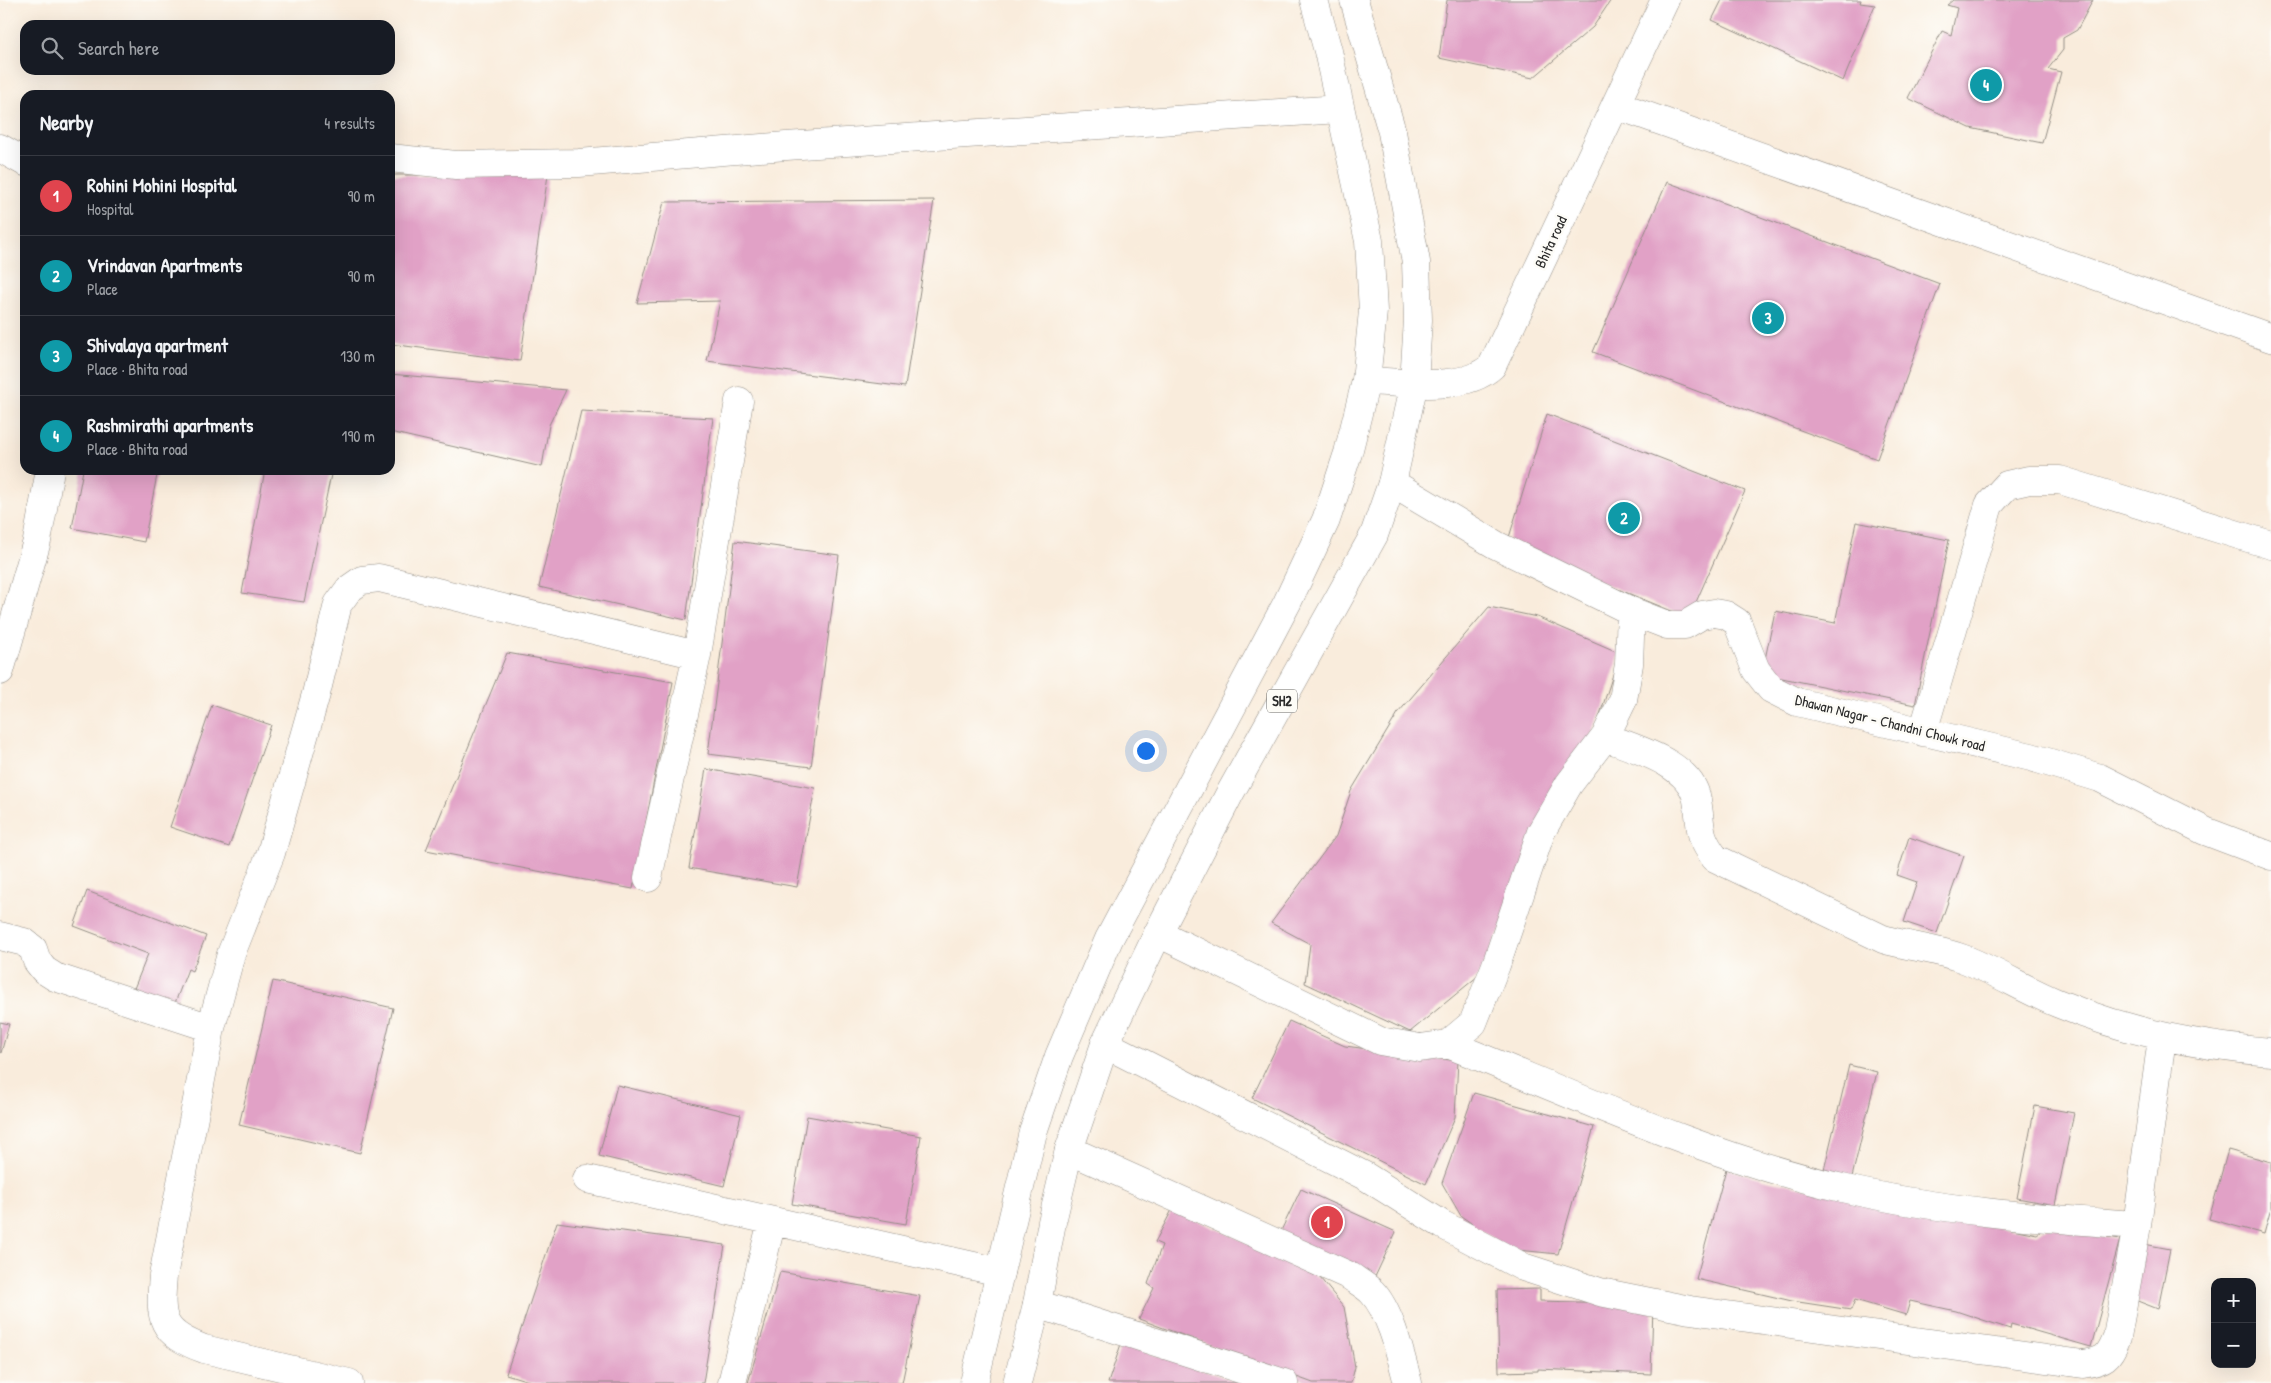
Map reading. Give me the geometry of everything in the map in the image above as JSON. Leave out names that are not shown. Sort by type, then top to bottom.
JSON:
[{"type":"street","name":"SH2","points":[[974,1383],[1033,1132],[1058,1056],[1109,940],[1287,603],[1326,520],[1348,453],[1366,381],[1373,310],[1369,241],[1314,0]]},
{"type":"street","name":"SH2","points":[[1017,1383],[1037,1304],[1052,1222],[1069,1150],[1105,1044],[1158,933],[1230,795],[1374,535],[1392,483],[1414,382],[1418,320],[1416,262],[1392,132],[1354,0]]},
{"type":"street","name":"Bhita road","points":[[1366,381],[1460,382],[1483,374],[1492,366],[1665,0]]},
{"type":"street","points":[[1616,105],[2271,338]]},
{"type":"street","points":[[395,159],[456,165],[579,163],[786,146],[1340,109]]},
{"type":"street","points":[[0,148],[20,159]]},
{"type":"street","points":[[648,878],[697,655],[739,401]]},
{"type":"street","points":[[0,671],[38,542],[49,475]]},
{"type":"street","points":[[1922,732],[1989,505],[2007,484],[2029,480],[2060,480],[2271,545]]},
{"type":"street","name":"Dhawan Nagar - Chandni Chowk road","points":[[1392,483],[1496,545],[1632,611],[1667,625],[1685,625],[1702,615],[1714,613],[1726,615],[1737,622],[1756,670],[1771,689],[1797,702],[2030,757],[2100,778],[2205,831],[2271,856]]},
{"type":"street","points":[[349,1383],[204,1349],[181,1341],[166,1324],[160,1302],[163,1276],[211,1028],[231,954],[271,853],[316,694],[338,604],[349,589],[362,580],[379,578],[697,655]]},
{"type":"street","points":[[1448,1044],[1473,1023],[1496,965],[1541,832],[1569,784],[1605,737],[1623,700],[1629,664],[1632,611]]},
{"type":"street","points":[[1605,737],[1667,762],[1689,780],[1697,798],[1703,842],[1715,858],[1883,939],[1904,946],[1942,951],[1966,960],[2056,1003],[2107,1022],[2162,1038],[2222,1048],[2271,1052]]},
{"type":"street","points":[[1158,933],[1380,1041],[1420,1048],[1448,1044],[1652,1126],[1744,1160],[1842,1188],[1946,1207],[2044,1219],[2137,1226]]},
{"type":"street","points":[[0,936],[24,942],[33,950],[44,970],[55,977],[211,1028]]},
{"type":"street","points":[[1105,1044],[1356,1171],[1443,1226],[1524,1267],[1600,1292],[1690,1310],[2083,1364],[2100,1361],[2111,1352],[2117,1338],[2137,1226],[2162,1038]]},
{"type":"street","points":[[1069,1150],[1350,1276],[1373,1293],[1387,1317],[1400,1351],[1408,1383]]},
{"type":"street","points":[[587,1179],[1000,1272]]},
{"type":"street","points":[[732,1383],[772,1221]]},
{"type":"street","points":[[1037,1304],[1284,1383]]},
{"type":"building","points":[[1447,0],[1611,0],[1593,27],[1533,78],[1439,58]]},
{"type":"building","points":[[1722,0],[1861,0],[1860,3],[1875,5],[1843,81],[1712,20]]},
{"type":"building","points":[[1953,0],[2093,0],[2077,30],[2063,38],[2063,50],[2048,69],[2061,72],[2042,143],[1970,128],[1908,98],[1942,31],[1951,35],[1957,8],[1947,5]]},
{"type":"building","points":[[395,175],[548,175],[520,361],[395,345]]},
{"type":"building","points":[[1667,182],[1940,284],[1877,459],[1593,352]]},
{"type":"building","points":[[934,200],[905,387],[707,361],[720,301],[637,303],[664,202]]},
{"type":"building","points":[[395,374],[566,390],[549,425],[542,467],[395,433]]},
{"type":"building","points":[[581,411],[713,418],[686,620],[539,587]]},
{"type":"building","points":[[1547,414],[1745,491],[1689,618],[1507,544]]},
{"type":"building","points":[[82,475],[157,475],[144,542],[72,528]]},
{"type":"building","points":[[264,475],[331,475],[304,602],[242,593]]},
{"type":"building","points":[[1856,522],[1949,540],[1915,705],[1762,674],[1775,611],[1835,623]]},
{"type":"building","points":[[735,541],[839,555],[811,767],[708,754]]},
{"type":"building","points":[[1489,607],[1537,617],[1620,653],[1592,739],[1478,976],[1410,1032],[1305,983],[1310,944],[1271,923],[1336,836],[1351,791],[1398,713]]},
{"type":"building","points":[[507,653],[673,682],[633,889],[426,850]]},
{"type":"building","points":[[212,705],[271,725],[229,847],[170,827]]},
{"type":"building","points":[[706,769],[815,788],[797,887],[689,868]]},
{"type":"building","points":[[1909,837],[1964,856],[1937,933],[1904,922],[1917,882],[1897,875]]},
{"type":"building","points":[[87,891],[206,936],[192,971],[188,969],[173,1008],[133,991],[148,954],[74,926]]},
{"type":"building","points":[[273,981],[393,1008],[360,1153],[239,1125]]},
{"type":"building","points":[[1289,1021],[1345,1046],[1458,1061],[1455,1117],[1426,1184],[1252,1098]]},
{"type":"building","points":[[0,1022],[9,1024],[1,1053],[0,1053]]},
{"type":"building","points":[[1849,1065],[1877,1072],[1852,1177],[1824,1170]]},
{"type":"building","points":[[617,1085],[741,1115],[724,1186],[599,1156]]},
{"type":"building","points":[[1474,1093],[1594,1127],[1558,1254],[1508,1249],[1461,1216],[1442,1183]]},
{"type":"building","points":[[2035,1106],[2074,1113],[2055,1205],[2017,1198]]},
{"type":"building","points":[[807,1116],[921,1136],[906,1224],[792,1204]]},
{"type":"building","points":[[2228,1150],[2271,1162],[2271,1208],[2264,1234],[2209,1219]]},
{"type":"building","points":[[1726,1169],[1771,1181],[2037,1234],[2047,1227],[2120,1239],[2091,1347],[2011,1324],[2010,1329],[1956,1311],[1910,1301],[1906,1315],[1855,1300],[1851,1310],[1792,1301],[1696,1279]]},
{"type":"building","points":[[1301,1189],[1396,1232],[1374,1279],[1279,1235]]},
{"type":"building","points":[[1172,1210],[1233,1236],[1320,1278],[1344,1307],[1355,1367],[1351,1383],[1313,1383],[1139,1319],[1154,1288],[1148,1284],[1162,1245],[1155,1242]]},
{"type":"building","points":[[557,1222],[725,1245],[703,1383],[535,1383],[506,1374]]},
{"type":"building","points":[[2144,1244],[2170,1249],[2158,1309],[2135,1300]]},
{"type":"building","points":[[780,1272],[920,1296],[902,1383],[748,1383]]},
{"type":"building","points":[[1540,1289],[1540,1301],[1653,1304],[1651,1374],[1538,1369],[1538,1371],[1499,1372],[1497,1290]]},
{"type":"building","points":[[1121,1344],[1242,1383],[1108,1383]]},
{"type":"place","name":"Rashmirathi apartments","points":[[1986,85]]},
{"type":"place","name":"Shivalaya apartment","points":[[1768,318]]},
{"type":"place","name":"Vrindavan Apartments","points":[[1624,518]]},
{"type":"place","name":"Rohini Mohini Hospital","points":[[1327,1222]]}]
